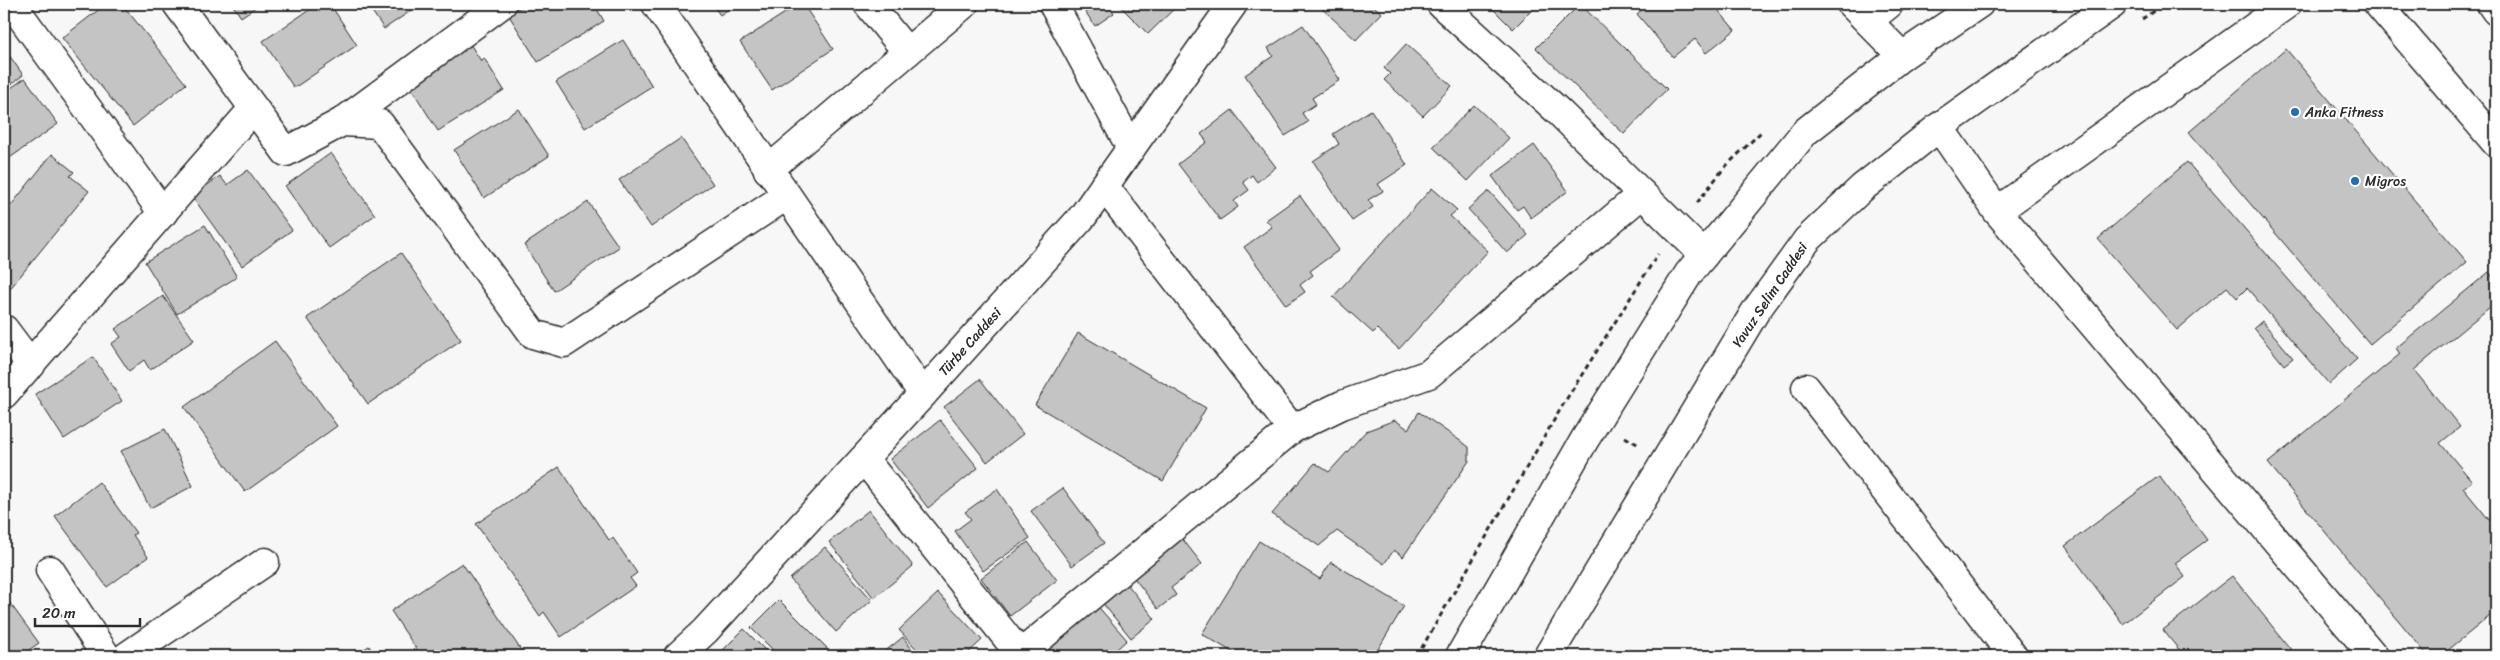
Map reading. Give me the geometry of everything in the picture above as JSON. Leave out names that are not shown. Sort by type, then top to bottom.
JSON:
[{"type":"street","points":[[12,4],[162,213]]},
{"type":"street","points":[[177,4],[252,109],[286,152],[342,122],[502,4]]},
{"type":"street","points":[[656,4],[768,170],[924,394]]},
{"type":"street","points":[[868,4],[907,52]]},
{"type":"street","points":[[884,4],[907,52]]},
{"type":"street","points":[[768,170],[964,4]]},
{"type":"street","points":[[1053,4],[1131,148]]},
{"type":"street","name":"Türbe Caddesi","points":[[678,656],[705,631],[924,394],[1083,216],[1233,4]]},
{"type":"street","points":[[1441,4],[1559,112],[1704,255]]},
{"type":"street","points":[[1889,4],[1860,12],[1902,56]]},
{"type":"street","points":[[1460,656],[1586,439],[1689,273],[1805,132],[1902,56],[1979,4]]},
{"type":"street","name":"Yavuz Selim Caddesi","points":[[1548,656],[1755,312],[1807,240],[1862,188],[1939,127],[2113,4]]},
{"type":"street","points":[[1997,211],[2287,4]]},
{"type":"street","points":[[2378,4],[2496,144]]},
{"type":"street","points":[[2491,4],[2496,10]]},
{"type":"street","points":[[4,394],[252,109]]},
{"type":"street","points":[[342,122],[380,124],[533,334],[564,343],[786,196]]},
{"type":"street","points":[[1939,127],[1997,211],[2374,656]]},
{"type":"street","points":[[1104,186],[1292,429]]},
{"type":"street","points":[[864,459],[1019,655],[1292,429],[1342,405],[1429,374],[1642,194]]},
{"type":"street","points":[[4,329],[31,365]]},
{"type":"street","points":[[1806,388],[2013,656]]},
{"type":"street","points":[[127,656],[265,562]]},
{"type":"street","points":[[50,570],[106,656]]},
{"type":"path","points":[[1417,656],[1564,403],[1658,254]]},
{"type":"path","points":[[1624,437],[1640,446]]},
{"type":"building","points":[[106,4],[122,4],[186,84],[133,126],[62,38]]},
{"type":"building","points":[[232,4],[260,4],[241,17]]},
{"type":"building","points":[[318,4],[330,4],[357,45],[294,88],[263,41]]},
{"type":"building","points":[[367,4],[421,4],[384,29]]},
{"type":"building","points":[[526,4],[594,4],[604,21],[538,62],[508,14]]},
{"type":"building","points":[[712,4],[736,4],[720,15]]},
{"type":"building","points":[[799,4],[803,4],[833,49],[772,90],[740,42]]},
{"type":"building","points":[[1080,4],[1108,4],[1114,13],[1095,26]]},
{"type":"building","points":[[1118,4],[1179,4],[1148,34]]},
{"type":"building","points":[[1317,4],[1371,4],[1382,13],[1356,40]]},
{"type":"building","points":[[1488,4],[1538,4],[1513,29]]},
{"type":"building","points":[[1580,4],[1667,89],[1624,134],[1536,48]]},
{"type":"building","points":[[1648,4],[1713,4],[1735,30],[1706,53],[1695,39],[1673,57],[1637,14]]},
{"type":"building","points":[[1303,25],[1340,80],[1312,98],[1316,104],[1302,113],[1308,122],[1285,136],[1245,75],[1273,56],[1268,48]]},
{"type":"building","points":[[623,40],[652,86],[585,128],[556,82]]},
{"type":"building","points":[[470,44],[481,61],[484,58],[504,90],[438,131],[408,83]]},
{"type":"building","points":[[1406,44],[1452,86],[1423,116],[1384,80],[1390,74],[1384,68]]},
{"type":"building","points":[[4,48],[23,75],[4,90]]},
{"type":"building","points":[[2286,49],[2467,262],[2370,344],[2189,132]]},
{"type":"building","points":[[25,78],[58,124],[4,162],[4,93]]},
{"type":"building","points":[[1474,105],[1509,138],[1468,181],[1433,147]]},
{"type":"building","points":[[519,109],[549,156],[484,198],[454,150]]},
{"type":"building","points":[[1232,110],[1276,167],[1257,182],[1252,175],[1243,182],[1249,190],[1234,201],[1238,207],[1220,220],[1178,164],[1207,142],[1201,134]]},
{"type":"building","points":[[1371,110],[1407,165],[1378,184],[1383,191],[1368,200],[1373,207],[1352,221],[1313,161],[1339,144],[1333,134]]},
{"type":"building","points":[[681,138],[713,184],[651,227],[619,180]]},
{"type":"building","points":[[1534,145],[1568,191],[1531,218],[1523,206],[1517,210],[1492,176]]},
{"type":"building","points":[[331,153],[375,215],[329,248],[285,186]]},
{"type":"building","points":[[52,154],[74,172],[70,176],[89,191],[9,290],[4,286],[4,214]]},
{"type":"building","points":[[2187,162],[2357,359],[2329,384],[2247,288],[2237,298],[2227,287],[2177,330],[2098,239]]},
{"type":"building","points":[[248,170],[292,230],[242,266],[192,196],[220,176],[227,185]]},
{"type":"building","points":[[1432,188],[1457,210],[1450,216],[1488,251],[1399,349],[1377,329],[1373,333],[1333,297]]},
{"type":"building","points":[[1489,191],[1528,235],[1507,253],[1468,209]]},
{"type":"building","points":[[1300,196],[1339,250],[1310,271],[1313,275],[1300,285],[1305,292],[1286,305],[1244,247],[1272,227],[1266,220]]},
{"type":"building","points":[[588,202],[619,247],[554,291],[524,245]]},
{"type":"building","points":[[205,225],[237,277],[177,314],[145,262]]},
{"type":"building","points":[[401,253],[461,340],[368,404],[307,318]]},
{"type":"building","points":[[2489,272],[2496,281],[2496,302],[2414,370],[2460,427],[2440,443],[2472,481],[2463,488],[2496,528],[2496,611],[2441,656],[2428,656],[2268,463],[2400,354],[2396,348]]},
{"type":"building","points":[[163,296],[194,340],[150,370],[144,360],[129,371],[111,344],[121,337],[115,329]]},
{"type":"building","points":[[2262,321],[2293,358],[2284,365],[2254,328]]},
{"type":"building","points":[[1078,333],[1206,408],[1163,481],[1035,405]]},
{"type":"building","points":[[275,341],[337,426],[245,492],[184,407]]},
{"type":"building","points":[[93,357],[122,401],[64,439],[35,394]]},
{"type":"building","points":[[980,379],[1023,434],[987,462],[944,407]]},
{"type":"building","points":[[1419,412],[1469,447],[1469,461],[1403,557],[1394,550],[1384,564],[1337,531],[1319,546],[1272,514],[1315,463],[1329,472],[1366,431],[1395,420],[1408,429]]},
{"type":"building","points":[[940,420],[978,468],[928,508],[890,459]]},
{"type":"building","points":[[165,429],[193,486],[150,508],[121,451]]},
{"type":"building","points":[[559,467],[609,540],[613,538],[637,573],[630,578],[636,586],[561,637],[544,612],[540,616],[476,524]]},
{"type":"building","points":[[2159,476],[2207,540],[2175,563],[2185,577],[2123,624],[2065,546]]},
{"type":"building","points":[[99,482],[136,533],[133,535],[148,557],[107,587],[55,516]]},
{"type":"building","points":[[1063,488],[1104,543],[1072,566],[1031,511]]},
{"type":"building","points":[[997,489],[1030,538],[983,571],[955,531],[971,519],[965,512]]},
{"type":"building","points":[[869,510],[913,566],[874,598],[829,542]]},
{"type":"building","points":[[1177,532],[1202,564],[1171,588],[1176,595],[1158,609],[1128,570]]},
{"type":"building","points":[[1259,541],[1320,579],[1331,562],[1404,606],[1374,656],[1239,656],[1202,634]]},
{"type":"building","points":[[1028,542],[1057,580],[1010,616],[981,578]]},
{"type":"building","points":[[825,547],[872,600],[836,632],[790,579]]},
{"type":"building","points":[[462,563],[525,656],[421,656],[391,611]]},
{"type":"building","points":[[1120,575],[1155,619],[1131,638],[1096,595]]},
{"type":"building","points":[[2232,576],[2296,656],[2184,656],[2163,630]]},
{"type":"building","points":[[938,593],[982,640],[965,656],[923,656],[899,630]]},
{"type":"building","points":[[4,595],[39,643],[20,656],[4,656]]},
{"type":"building","points":[[779,600],[827,648],[820,656],[779,656],[751,628]]},
{"type":"building","points":[[1095,603],[1127,640],[1109,656],[1051,656],[1043,648]]},
{"type":"building","points":[[744,629],[771,656],[717,656]]},
{"type":"building","points":[[903,637],[917,656],[879,656]]},
{"type":"building","points":[[369,646],[375,656],[353,656]]},
{"type":"place","name":"Anka Fitness","points":[[2295,112]]},
{"type":"place","name":"Migros","points":[[2355,181]]}]
